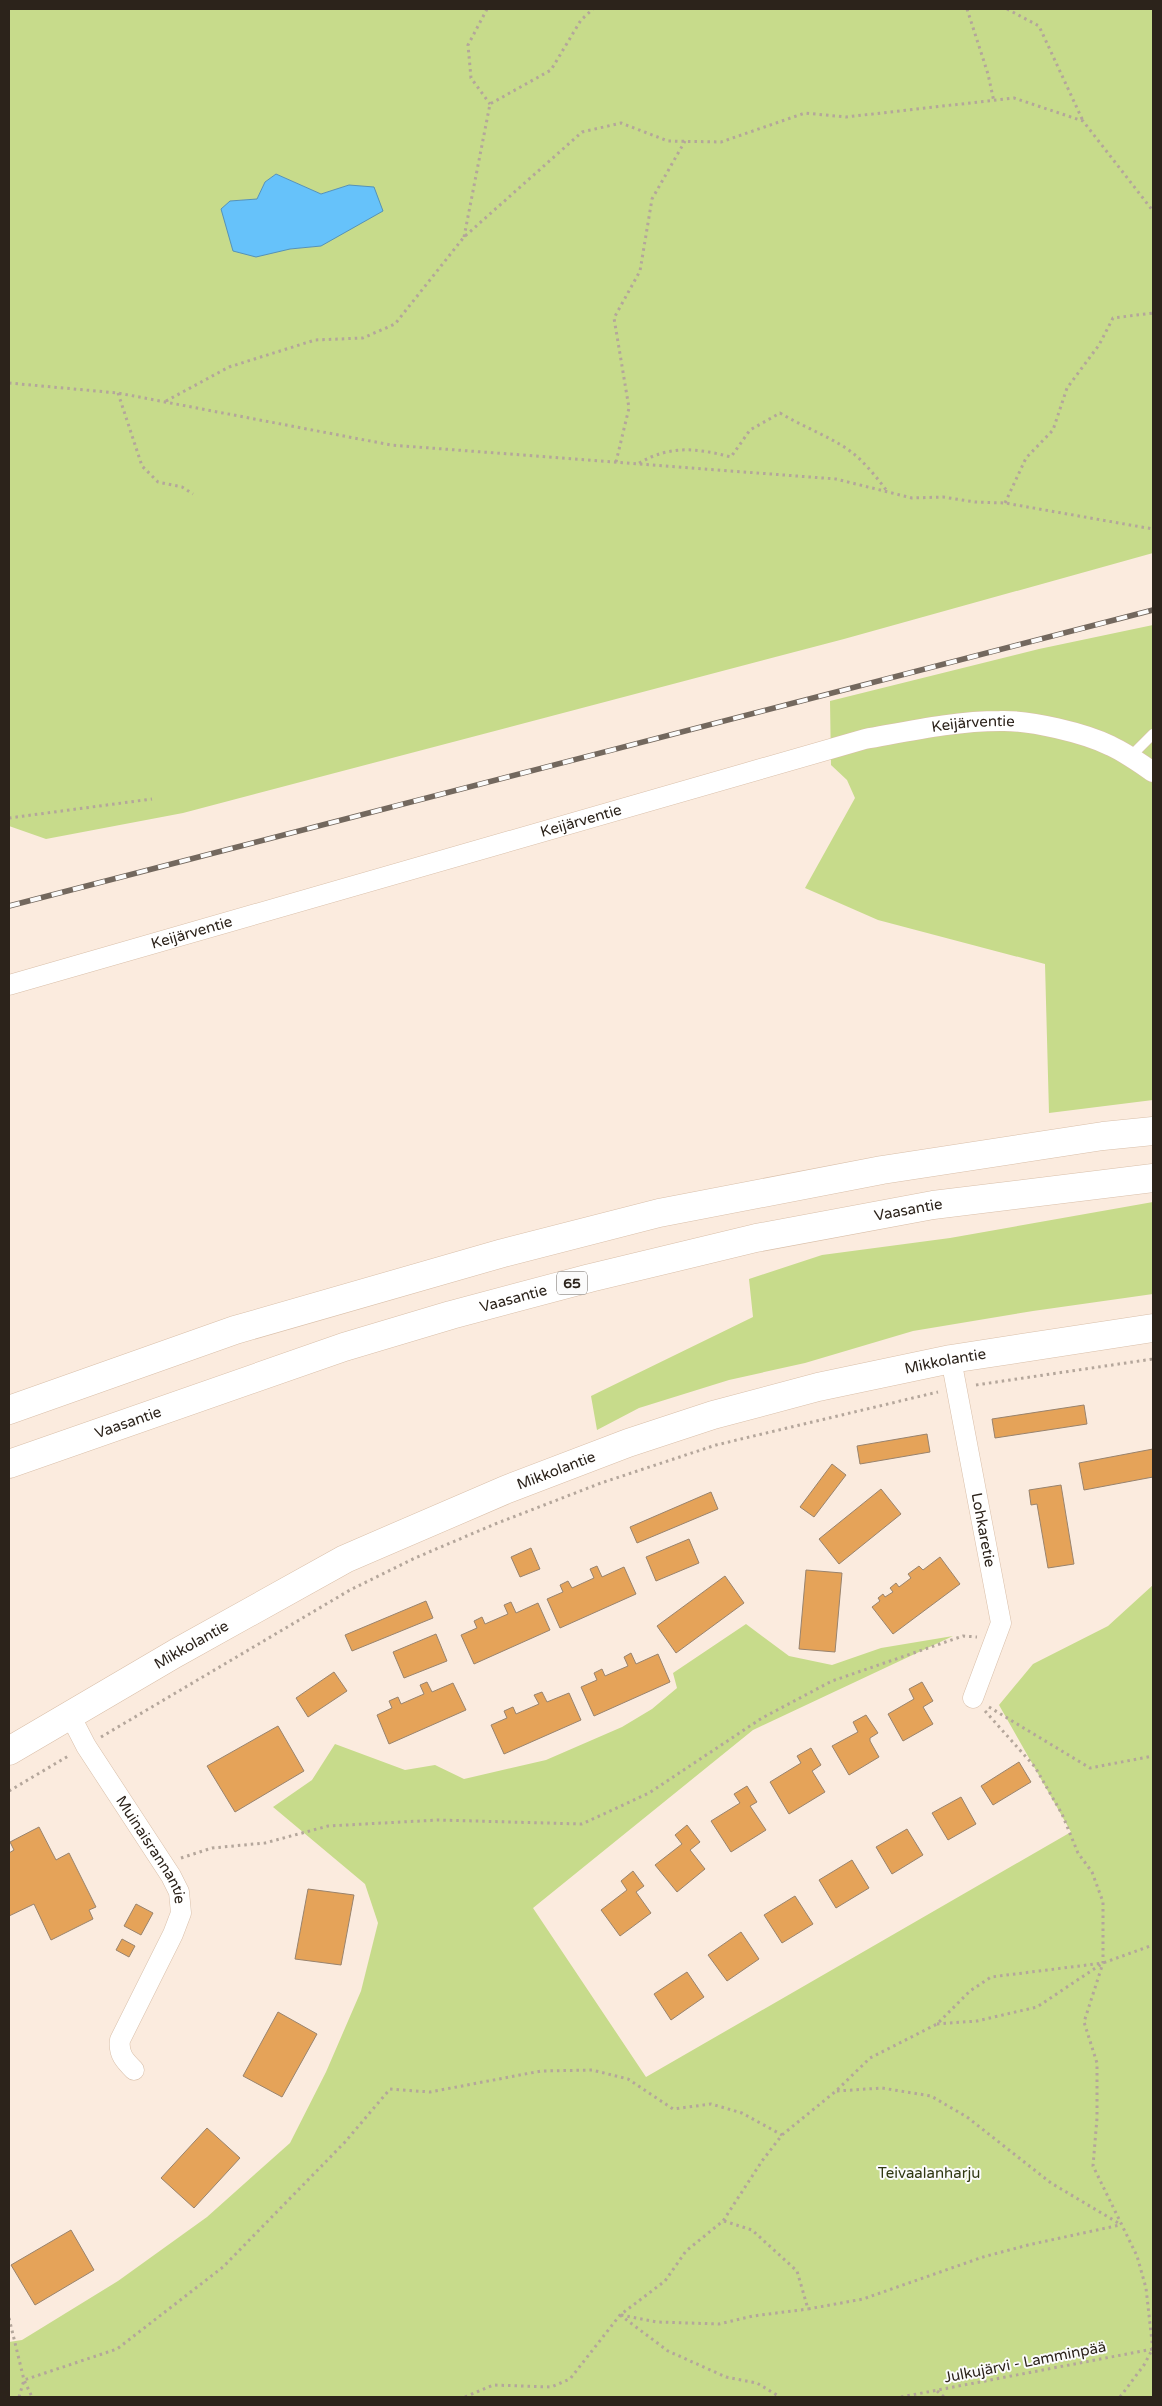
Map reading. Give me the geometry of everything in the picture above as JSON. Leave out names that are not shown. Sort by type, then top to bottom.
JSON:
[{"type":"main road","points":[[9,1410],[235,1330],[503,1253],[659,1213],[882,1170],[1103,1136],[1153,1131]]},
{"type":"main road","name":"Vaasantie","points":[[9,1464],[344,1347],[451,1315],[590,1278],[756,1238],[933,1205],[1153,1178]]},
{"type":"main road","name":"Mikkolantie","points":[[9,1751],[176,1653],[345,1560],[505,1490],[628,1443],[713,1416],[818,1387],[951,1359],[1153,1328]]},
{"type":"street","name":"Keijärventie","points":[[9,985],[865,739],[969,722],[1002,720],[1029,723],[1084,736],[1110,746],[1153,772]]},
{"type":"street","name":"Lohkaretie","points":[[951,1359],[1001,1623],[973,1698]]},
{"type":"street","name":"Muinaisrannantie","points":[[70,1715],[86,1746],[163,1864],[179,1892],[181,1913],[173,1934],[120,2040],[119,2048],[123,2059],[134,2070]]},
{"type":"lane","points":[[1130,757],[1153,734]]},
{"type":"path","points":[[464,237],[490,104],[471,78],[468,45],[487,9]]},
{"type":"path","points":[[490,104],[551,70],[581,20],[593,9]]},
{"type":"path","points":[[966,9],[982,52],[994,102]]},
{"type":"path","points":[[1007,9],[1039,26],[1083,121],[1153,211]]},
{"type":"path","points":[[165,401],[229,367],[315,340],[363,338],[395,324],[464,237],[582,132],[621,123],[668,140],[721,142],[805,113],[846,117],[994,102],[1014,98],[1083,121]]},
{"type":"path","points":[[616,462],[629,408],[614,318],[640,271],[652,199],[685,141]]},
{"type":"path","points":[[1005,503],[1026,458],[1053,430],[1067,388],[1099,345],[1114,318],[1153,313]]},
{"type":"path","points":[[9,383],[118,392],[391,444],[836,479],[912,498],[943,497],[975,502],[1005,503],[1153,529]]},
{"type":"path","points":[[118,392],[142,466],[158,482],[182,487],[193,494]]},
{"type":"path","points":[[637,464],[658,452],[698,449],[731,457],[750,430],[780,413],[808,430],[842,445],[871,469],[888,492]]},
{"type":"path","points":[[9,818],[152,800]]},
{"type":"path","points":[[9,1791],[350,1590],[415,1558],[495,1524],[602,1483],[716,1445],[788,1426],[958,1388],[1153,1359]]},
{"type":"path","points":[[163,1864],[212,1848],[265,1843],[328,1826],[438,1820],[582,1824],[649,1792],[762,1718],[832,1681],[963,1636],[995,1638]]},
{"type":"path","points":[[973,1698],[1090,1768],[1153,1756]]},
{"type":"path","points":[[973,1698],[1035,1767],[1062,1814],[1078,1853],[1092,1872],[1103,1902],[1103,1963],[1084,2022],[1096,2063],[1097,2118],[1093,2166],[1120,2225],[1137,2256],[1146,2288],[1153,2349],[1144,2365],[1120,2397]]},
{"type":"path","points":[[465,2397],[493,2385],[551,2387],[570,2379],[620,2315],[665,2281],[686,2251],[723,2221],[762,2161],[782,2136],[836,2091],[870,2058],[937,2024],[970,1990],[991,1977],[1103,1963],[1153,1945]]},
{"type":"path","points":[[937,2024],[977,2021],[1038,2007],[1103,1963]]},
{"type":"path","points":[[24,2380],[117,2349],[223,2267],[320,2169],[390,2089],[430,2092],[541,2071],[592,2070],[628,2079],[673,2109],[711,2104],[742,2113],[782,2136]]},
{"type":"path","points":[[836,2091],[882,2088],[930,2096],[967,2117],[1051,2183],[1120,2225]]},
{"type":"path","points":[[723,2221],[752,2230],[796,2271],[808,2309]]},
{"type":"path","points":[[620,2315],[657,2322],[719,2324],[753,2316],[808,2309],[863,2299],[983,2257],[1120,2225]]},
{"type":"path","points":[[620,2315],[668,2351],[726,2377],[757,2383],[780,2397]]},
{"type":"path","points":[[9,2318],[24,2380],[32,2397]]},
{"type":"path","name":"Julkujärvi - Lamminpää","points":[[901,2397],[1153,2349]]},
{"type":"path","points":[[19,2397],[24,2380]]},
{"type":"path","points":[[937,2391],[944,2397]]},
{"type":"green space","points":[[9,9],[1153,9],[1153,553],[844,639],[183,813],[46,839],[9,826]],"holes":[[[276,174],[321,194],[349,185],[321,246],[290,249],[230,201],[257,199],[265,182]]]},
{"type":"green space","points":[[1153,625],[1153,1100],[1049,1113],[1045,964],[878,920],[805,888],[855,798],[847,780],[831,765],[830,701],[1039,649]]},
{"type":"green space","points":[[1153,1202],[1153,1294],[913,1331],[805,1363],[729,1380],[639,1408],[597,1430],[591,1396],[753,1317],[749,1279],[822,1255],[950,1238]]},
{"type":"green space","name":"Teivaalanharju","points":[[1153,1585],[1153,2397],[9,2397],[9,2342],[22,2340],[118,2281],[207,2217],[290,2143],[326,2072],[361,1991],[378,1923],[365,1884],[273,1807],[312,1780],[335,1744],[405,1770],[435,1765],[464,1779],[546,1760],[622,1727],[652,1709],[677,1688],[673,1673],[746,1624],[789,1656],[832,1665],[881,1648],[953,1636],[753,1730],[533,1908],[646,2077],[1071,1832],[999,1705],[1033,1664],[1108,1626]]},
{"type":"water","points":[[276,174],[321,194],[349,185],[374,187],[383,211],[321,246],[290,249],[256,257],[233,251],[221,209],[230,201],[257,199],[265,182]]},
{"type":"building","points":[[1084,1405],[1087,1424],[995,1438],[992,1419]]},
{"type":"building","points":[[927,1434],[930,1452],[860,1464],[857,1446]]},
{"type":"building","points":[[1153,1449],[1153,1477],[1084,1490],[1079,1463]]},
{"type":"building","points":[[832,1464],[846,1475],[814,1517],[800,1507]]},
{"type":"building","points":[[1061,1485],[1074,1564],[1048,1568],[1037,1504],[1031,1505],[1029,1490]]},
{"type":"building","points":[[881,1489],[901,1514],[839,1564],[819,1539]]},
{"type":"building","points":[[711,1492],[718,1509],[637,1543],[630,1527]]},
{"type":"building","points":[[689,1539],[699,1563],[656,1581],[646,1557]]},
{"type":"building","points":[[531,1548],[540,1569],[520,1577],[511,1557]]},
{"type":"building","points":[[940,1557],[960,1584],[893,1634],[872,1607],[880,1601],[878,1598],[883,1594],[885,1597],[893,1592],[890,1588],[896,1583],[899,1587],[911,1578],[908,1574],[919,1566],[923,1570]]},
{"type":"building","points":[[597,1566],[602,1577],[624,1567],[636,1594],[560,1628],[547,1599],[563,1592],[560,1585],[568,1581],[572,1588],[594,1578],[590,1569]]},
{"type":"building","points":[[806,1570],[842,1573],[835,1652],[799,1649]]},
{"type":"building","points":[[725,1576],[744,1603],[676,1653],[657,1626]]},
{"type":"building","points":[[426,1601],[433,1618],[352,1651],[345,1635]]},
{"type":"building","points":[[511,1602],[516,1613],[538,1603],[550,1630],[474,1664],[461,1635],[477,1628],[474,1621],[482,1617],[485,1624],[508,1614],[504,1605]]},
{"type":"building","points":[[436,1634],[447,1661],[404,1678],[393,1652]]},
{"type":"building","points":[[631,1653],[636,1664],[658,1654],[670,1682],[594,1716],[581,1687],[597,1680],[594,1673],[602,1669],[605,1676],[628,1666],[624,1657]]},
{"type":"building","points":[[334,1672],[347,1691],[308,1717],[296,1698]]},
{"type":"building","points":[[427,1682],[432,1692],[453,1683],[466,1710],[389,1744],[377,1715],[392,1708],[389,1701],[398,1697],[401,1704],[424,1694],[420,1685]]},
{"type":"building","points":[[922,1682],[933,1701],[923,1707],[933,1724],[903,1741],[888,1714],[914,1699],[909,1689]]},
{"type":"building","points":[[542,1692],[547,1702],[569,1693],[581,1720],[504,1754],[491,1725],[507,1718],[504,1711],[513,1707],[516,1714],[539,1704],[534,1695]]},
{"type":"building","points":[[866,1715],[878,1733],[870,1738],[870,1741],[879,1757],[849,1775],[832,1746],[858,1732],[853,1722]]},
{"type":"building","points":[[278,1726],[304,1771],[235,1812],[207,1766]]},
{"type":"building","points":[[811,1748],[821,1765],[812,1771],[825,1792],[789,1814],[770,1782],[801,1763],[797,1756]]},
{"type":"building","points":[[1019,1762],[1031,1782],[993,1805],[981,1786]]},
{"type":"building","points":[[747,1786],[757,1802],[750,1806],[766,1830],[731,1852],[711,1821],[740,1803],[734,1794]]},
{"type":"building","points":[[961,1797],[976,1824],[948,1840],[932,1813]]},
{"type":"building","points":[[687,1825],[700,1842],[690,1850],[705,1869],[677,1892],[655,1865],[682,1844],[675,1835]]},
{"type":"building","points":[[39,1827],[56,1860],[69,1853],[96,1907],[89,1910],[93,1919],[51,1940],[34,1904],[9,1916],[9,1853],[14,1850],[10,1842]]},
{"type":"building","points":[[907,1829],[923,1855],[892,1874],[876,1847]]},
{"type":"building","points":[[852,1860],[869,1888],[836,1908],[819,1880]]},
{"type":"building","points":[[633,1871],[644,1886],[636,1892],[651,1913],[620,1936],[601,1910],[627,1890],[621,1881]]},
{"type":"building","points":[[308,1889],[354,1895],[341,1965],[295,1959]]},
{"type":"building","points":[[795,1896],[813,1924],[782,1943],[764,1915]]},
{"type":"building","points":[[136,1904],[153,1913],[141,1935],[124,1926]]},
{"type":"building","points":[[741,1932],[759,1959],[727,1981],[708,1955]]},
{"type":"building","points":[[122,1939],[135,1946],[129,1957],[116,1950]]},
{"type":"building","points":[[687,1972],[704,1997],[671,2020],[654,1994]]},
{"type":"building","points":[[278,2012],[317,2034],[282,2097],[243,2076]]},
{"type":"building","points":[[207,2128],[240,2158],[194,2208],[161,2178]]},
{"type":"building","points":[[71,2230],[94,2270],[35,2305],[11,2265]]},
{"type":"railway","points":[[9,906],[1153,610]]}]
